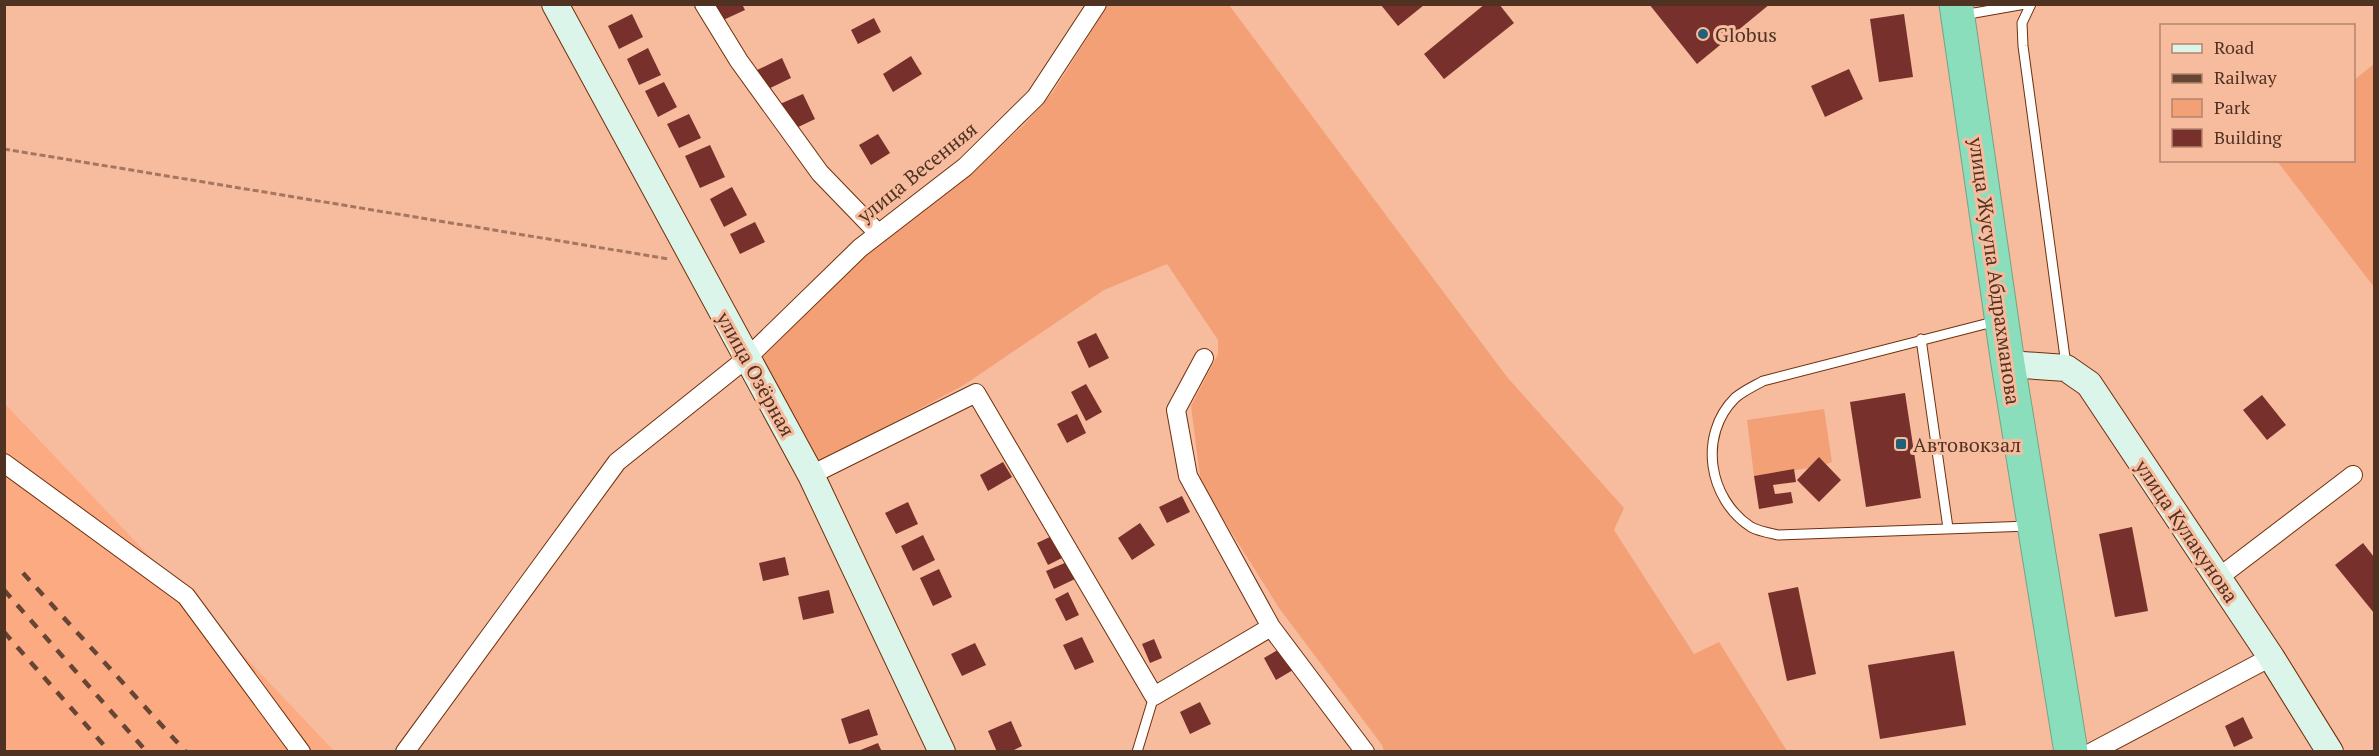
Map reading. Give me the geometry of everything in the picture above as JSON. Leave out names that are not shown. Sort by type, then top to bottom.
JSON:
[{"type":"highway","name":"улица Жусупа Абдрахманова","points":[[1956,10],[2008,364],[2071,752]]},
{"type":"street","name":"улица Озёрная","points":[[555,4],[811,476],[942,752]]},
{"type":"street","points":[[704,4],[739,61],[820,173],[878,233]]},
{"type":"street","name":"улица Весенняя","points":[[405,752],[617,462],[747,358],[860,248],[965,167],[1036,97],[1097,4]]},
{"type":"street","points":[[1204,358],[1176,410],[1188,476],[1271,627],[1365,752]]},
{"type":"street","points":[[2008,364],[2066,368]]},
{"type":"street","name":"улица Кулакунова","points":[[2066,368],[2089,384],[2271,657],[2330,752]]},
{"type":"street","points":[[811,476],[976,393],[1154,696],[1271,627]]},
{"type":"street","points":[[4,463],[186,596],[301,752]]},
{"type":"street","points":[[2218,578],[2353,475]]},
{"type":"street","points":[[2092,752],[2271,657]]},
{"type":"lane","points":[[1956,10],[2025,4]]},
{"type":"lane","points":[[2031,4],[2022,23],[2023,46],[2066,368]]},
{"type":"lane","points":[[2002,319],[1763,381],[1736,397],[1721,417],[1712,441],[1712,467],[1719,491],[1733,512],[1753,528],[1778,535],[2034,526]]},
{"type":"lane","points":[[1921,339],[1948,528]]},
{"type":"lane","points":[[1137,752],[1154,696]]},
{"type":"path","points":[[4,149],[695,263]]},
{"type":"shaded area","points":[[5,404],[334,751],[5,751]]},
{"type":"green space","points":[[1108,5],[1229,5],[1507,377],[1624,508],[1614,530],[1694,654],[1719,642],[1787,751],[1384,751],[1382,745],[1279,608],[1201,484],[1191,406],[1218,354],[1218,340],[1167,264],[1104,290],[964,385],[815,465],[758,361],[863,257],[938,199],[1023,126],[1053,92]]},
{"type":"green space","points":[[2374,64],[2374,287],[2278,162],[2355,162],[2355,79]]},
{"type":"green space","points":[[1824,409],[1832,462],[1826,464],[1819,458],[1809,468],[1754,476],[1747,420]]},
{"type":"building","points":[[713,4],[742,4],[745,10],[721,21]]},
{"type":"building","points":[[1485,4],[1499,4],[1514,23],[1444,79],[1424,54]]},
{"type":"building","name":"Globus","points":[[1649,4],[1770,4],[1697,64]]},
{"type":"building","points":[[1381,5],[1424,5],[1398,26]]},
{"type":"building","points":[[632,14],[643,37],[619,49],[608,26]]},
{"type":"building","points":[[1904,14],[1913,77],[1879,82],[1870,19]]},
{"type":"building","points":[[874,18],[881,32],[858,44],[851,30]]},
{"type":"building","points":[[648,48],[661,75],[639,85],[627,59]]},
{"type":"building","points":[[911,56],[922,74],[893,92],[883,74]]},
{"type":"building","points":[[782,58],[791,78],[764,91],[755,71]]},
{"type":"building","points":[[1849,69],[1863,99],[1825,117],[1811,86]]},
{"type":"building","points":[[664,82],[677,107],[658,117],[645,91]]},
{"type":"building","points":[[803,94],[815,119],[792,130],[780,104]]},
{"type":"building","points":[[689,114],[701,138],[679,148],[667,124]]},
{"type":"building","points":[[878,134],[890,153],[871,165],[859,145]]},
{"type":"building","points":[[710,145],[725,177],[700,188],[685,156]]},
{"type":"building","points":[[732,187],[747,215],[724,227],[710,199]]},
{"type":"building","points":[[755,222],[765,242],[740,254],[730,234]]},
{"type":"building","points":[[1096,333],[1109,358],[1089,368],[1077,342]]},
{"type":"building","points":[[1086,384],[1102,412],[1086,421],[1071,392]]},
{"type":"building","points":[[1905,393],[1921,498],[1866,507],[1850,402]]},
{"type":"building","points":[[2262,395],[2286,425],[2267,440],[2243,410]]},
{"type":"building","points":[[1077,414],[1086,433],[1067,443],[1057,424]]},
{"type":"building","points":[[1819,457],[1841,480],[1819,502],[1797,480]]},
{"type":"building","points":[[1003,462],[1012,477],[988,491],[980,475]]},
{"type":"building","points":[[1794,469],[1796,482],[1773,485],[1775,494],[1791,492],[1793,503],[1759,509],[1754,476]]},
{"type":"building","points":[[1182,496],[1190,512],[1167,523],[1159,507]]},
{"type":"building","points":[[908,502],[918,524],[896,534],[885,513]]},
{"type":"building","points":[[1140,523],[1155,545],[1132,560],[1118,538]]},
{"type":"building","points":[[2132,527],[2148,611],[2115,617],[2099,534]]},
{"type":"building","points":[[923,535],[935,560],[913,571],[901,546]]},
{"type":"building","points":[[1052,536],[1062,558],[1048,565],[1037,543]]},
{"type":"building","points":[[2363,543],[2374,557],[2374,613],[2335,565]]},
{"type":"building","points":[[785,557],[789,575],[763,581],[759,563]]},
{"type":"building","points":[[1067,562],[1075,579],[1054,589],[1046,571]]},
{"type":"building","points":[[939,569],[952,597],[933,606],[920,578]]},
{"type":"building","points":[[1798,587],[1816,674],[1787,681],[1768,593]]},
{"type":"building","points":[[829,590],[834,613],[803,620],[798,597]]},
{"type":"building","points":[[1068,592],[1079,615],[1066,621],[1055,599]]},
{"type":"building","points":[[1082,637],[1094,662],[1075,670],[1063,645]]},
{"type":"building","points":[[1154,639],[1162,658],[1150,663],[1142,644]]},
{"type":"building","points":[[975,643],[986,665],[962,676],[951,654]]},
{"type":"building","points":[[1281,648],[1293,670],[1276,680],[1264,658]]},
{"type":"building","points":[[1954,651],[1966,725],[1880,739],[1868,665]]},
{"type":"building","points":[[1200,702],[1211,724],[1190,734],[1180,712]]},
{"type":"building","points":[[869,709],[878,735],[849,744],[841,719]]},
{"type":"building","points":[[2243,717],[2253,738],[2234,747],[2225,726]]},
{"type":"building","points":[[1011,721],[1022,746],[1010,752],[997,752],[988,731]]},
{"type":"building","points":[[878,743],[882,752],[858,752],[858,751]]},
{"type":"railway","points":[[23,573],[186,752]]},
{"type":"railway","points":[[4,590],[147,752]]},
{"type":"railway","points":[[4,632],[110,752]]},
{"type":"place","name":"Globus","points":[[1703,34]]},
{"type":"place","name":"Автовокзал","points":[[1901,444]]}]
